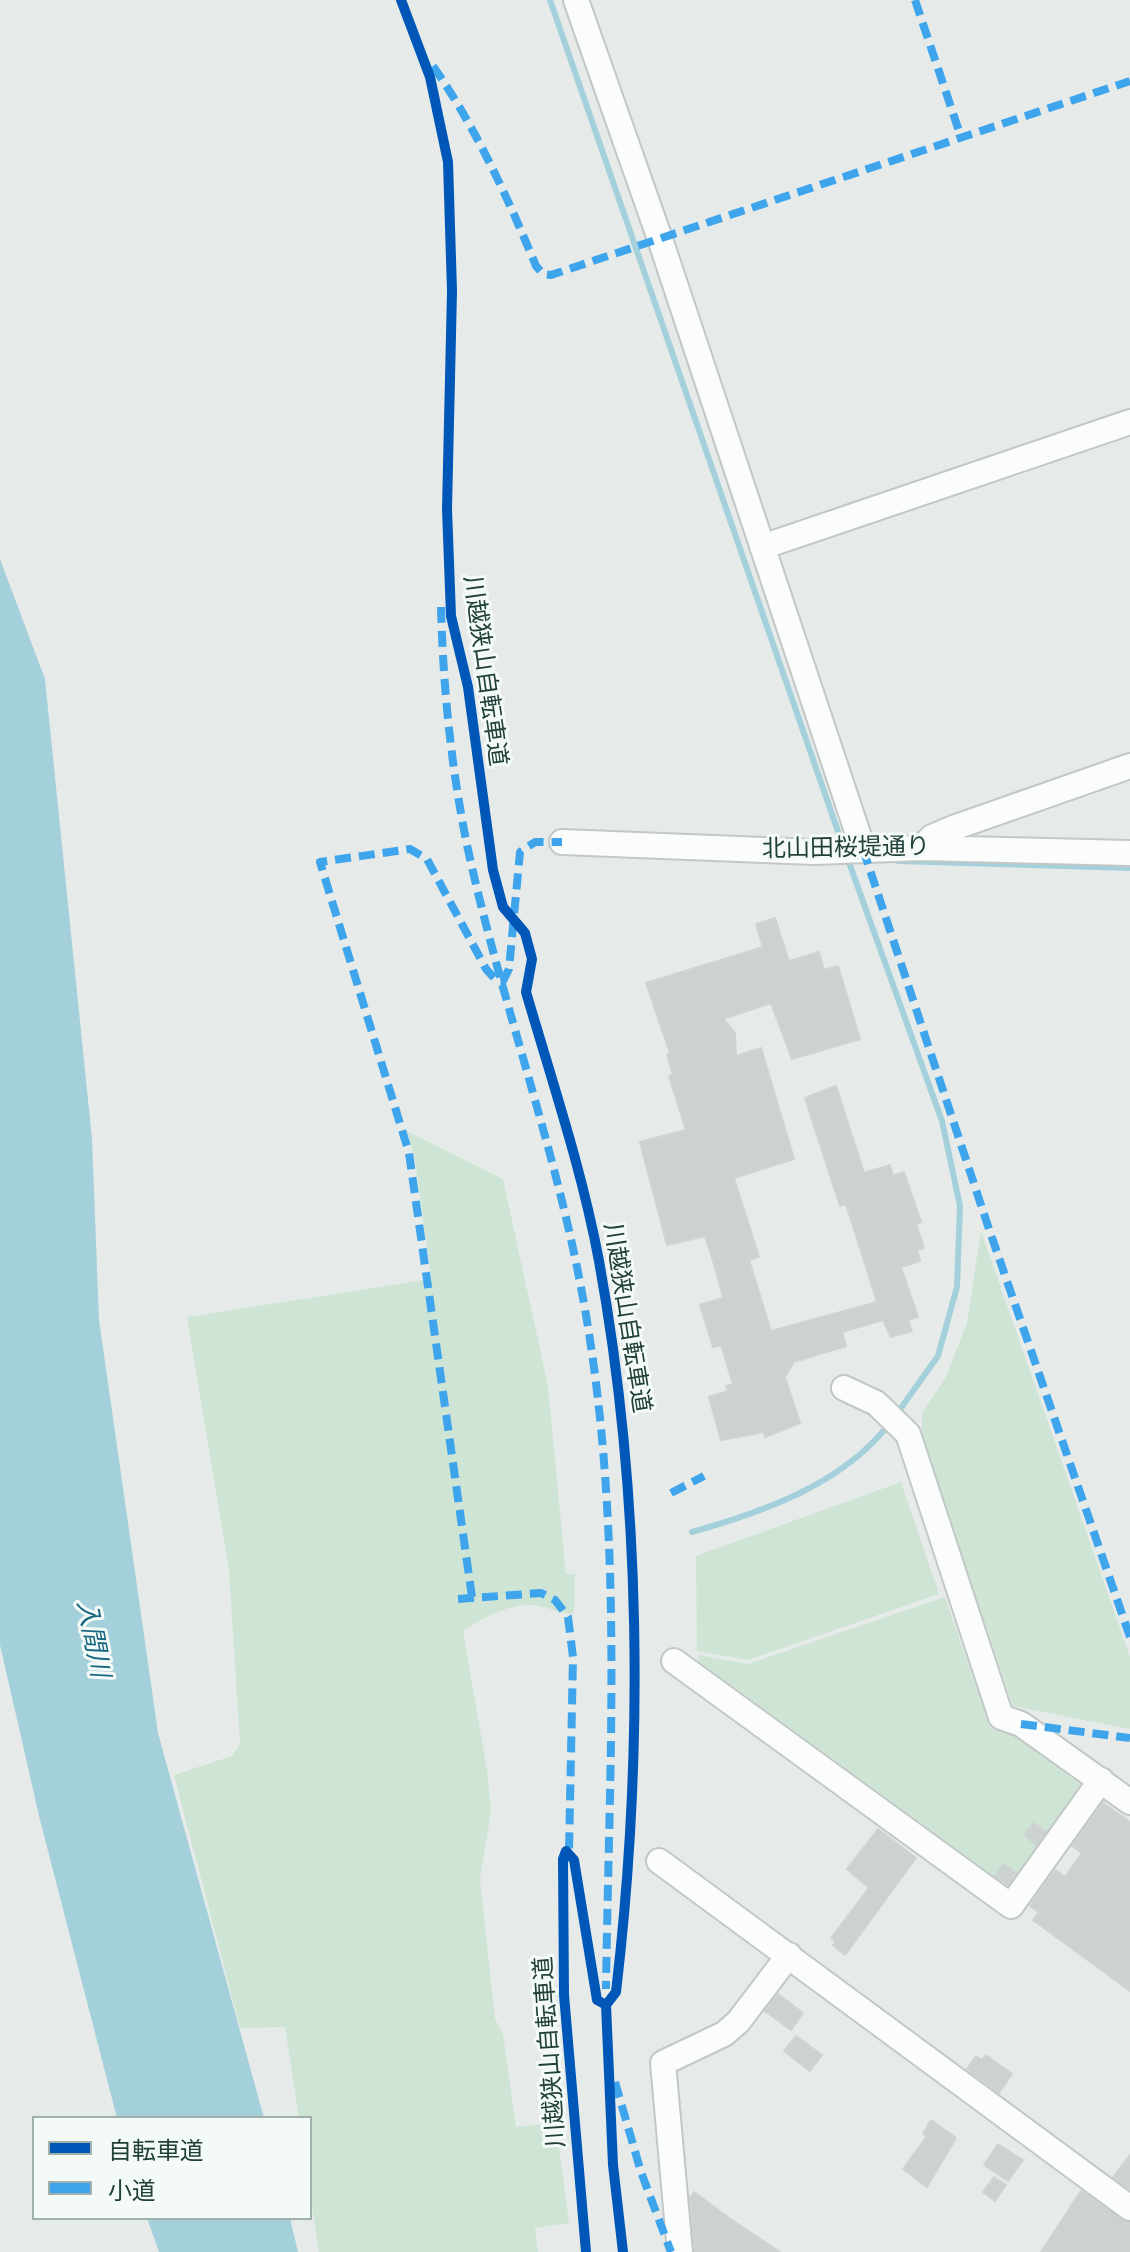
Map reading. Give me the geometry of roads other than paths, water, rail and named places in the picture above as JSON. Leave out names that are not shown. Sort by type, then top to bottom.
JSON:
[{"type":"street","points":[[576,0],[863,849]]},
{"type":"street","points":[[762,547],[1130,422]]},
{"type":"street","points":[[921,848],[932,837],[953,828],[1130,766]]},
{"type":"street","name":"北山田桜堤通り","points":[[562,842],[814,852],[921,848],[1130,853]]},
{"type":"street","points":[[844,1388],[899,1425],[1001,1717],[1021,1724],[1130,1802]]},
{"type":"street","points":[[674,1661],[1011,1906],[1101,1780]]},
{"type":"street","points":[[659,1861],[1130,2208]]},
{"type":"street","points":[[680,2252],[663,2063],[724,2034],[738,2022],[789,1955]]},
{"type":"water","name":"入間川","points":[[0,559],[45,679],[92,1139],[99,1320],[158,1733],[263,2116],[116,2116],[40,1820],[0,1645]]},
{"type":"water","points":[[148,2220],[290,2220],[298,2252],[159,2252]]},
{"type":"waterway","points":[[550,0],[843,846]]},
{"type":"waterway","points":[[847,857],[942,1121],[960,1206],[957,1287],[938,1356],[896,1415]]},
{"type":"waterway","points":[[898,861],[1130,868]]},
{"type":"waterway","points":[[692,1532],[800,1493],[849,1463],[889,1424]]}]
